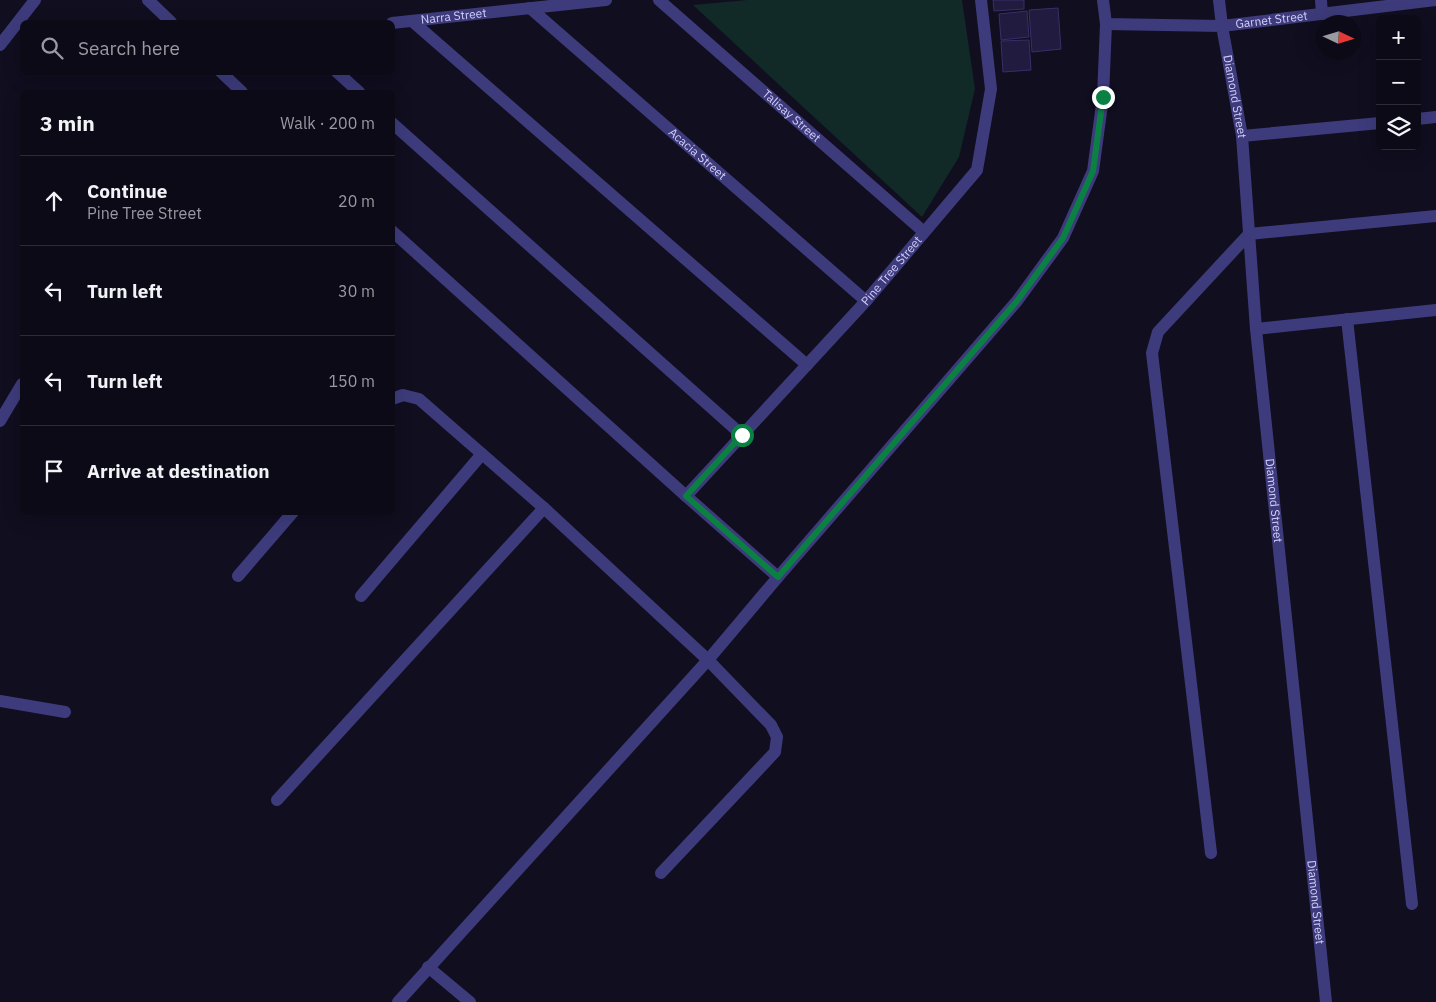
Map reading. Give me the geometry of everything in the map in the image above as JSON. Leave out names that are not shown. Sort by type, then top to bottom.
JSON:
[{"type":"street","points":[[0,45],[35,0]]},
{"type":"street","points":[[148,0],[169,20]]},
{"type":"street","name":"Narra Street","points":[[395,23],[606,0]]},
{"type":"street","name":"Talisay Street","points":[[659,0],[924,232]]},
{"type":"street","name":"Pine Tree Street","points":[[686,496],[866,301],[977,170],[991,89],[981,0]]},
{"type":"street","points":[[398,1002],[708,660],[1017,301],[1063,238],[1093,171],[1103,97],[1106,24],[1103,0]]},
{"type":"street","name":"Diamond Street","points":[[1219,0],[1242,136],[1256,329],[1326,1002]]},
{"type":"street","points":[[1321,0],[1322,14]]},
{"type":"street","name":"Garnet Street","points":[[1106,24],[1222,26],[1436,0]]},
{"type":"street","name":"Acacia Street","points":[[530,8],[866,301]]},
{"type":"street","points":[[412,21],[806,365]]},
{"type":"street","points":[[225,75],[240,90]]},
{"type":"street","points":[[340,75],[357,90]]},
{"type":"street","points":[[1421,119],[1436,117]]},
{"type":"street","points":[[1242,136],[1376,123]]},
{"type":"street","points":[[395,125],[742,435]]},
{"type":"street","points":[[1211,853],[1152,353],[1158,332],[1249,234],[1436,216]]},
{"type":"street","points":[[395,234],[778,577]]},
{"type":"street","points":[[1256,329],[1436,310]]},
{"type":"street","points":[[1348,319],[1412,904]]},
{"type":"street","points":[[0,421],[20,387]]},
{"type":"street","points":[[395,398],[403,395],[419,399],[544,508],[708,660],[771,725],[777,737],[775,752],[661,873]]},
{"type":"street","points":[[362,596],[482,454]]},
{"type":"street","points":[[277,800],[544,508]]},
{"type":"street","points":[[238,576],[290,515]]},
{"type":"street","points":[[0,701],[65,712]]},
{"type":"street","points":[[428,968],[470,1002]]},
{"type":"green space","points":[[747,0],[962,0],[975,89],[959,157],[922,217],[693,5]]},
{"type":"building","points":[[993,0],[1024,0],[1024,9],[994,11]]},
{"type":"building","points":[[1058,8],[1061,49],[1032,52],[1029,10]]},
{"type":"building","points":[[1027,11],[1029,37],[1001,40],[999,14]]},
{"type":"building","points":[[1029,40],[1031,70],[1003,72],[1001,41]]},
{"type":"route","points":[[742,435],[686,496],[778,577],[1017,301],[1063,238],[1093,171],[1103,97]]}]
